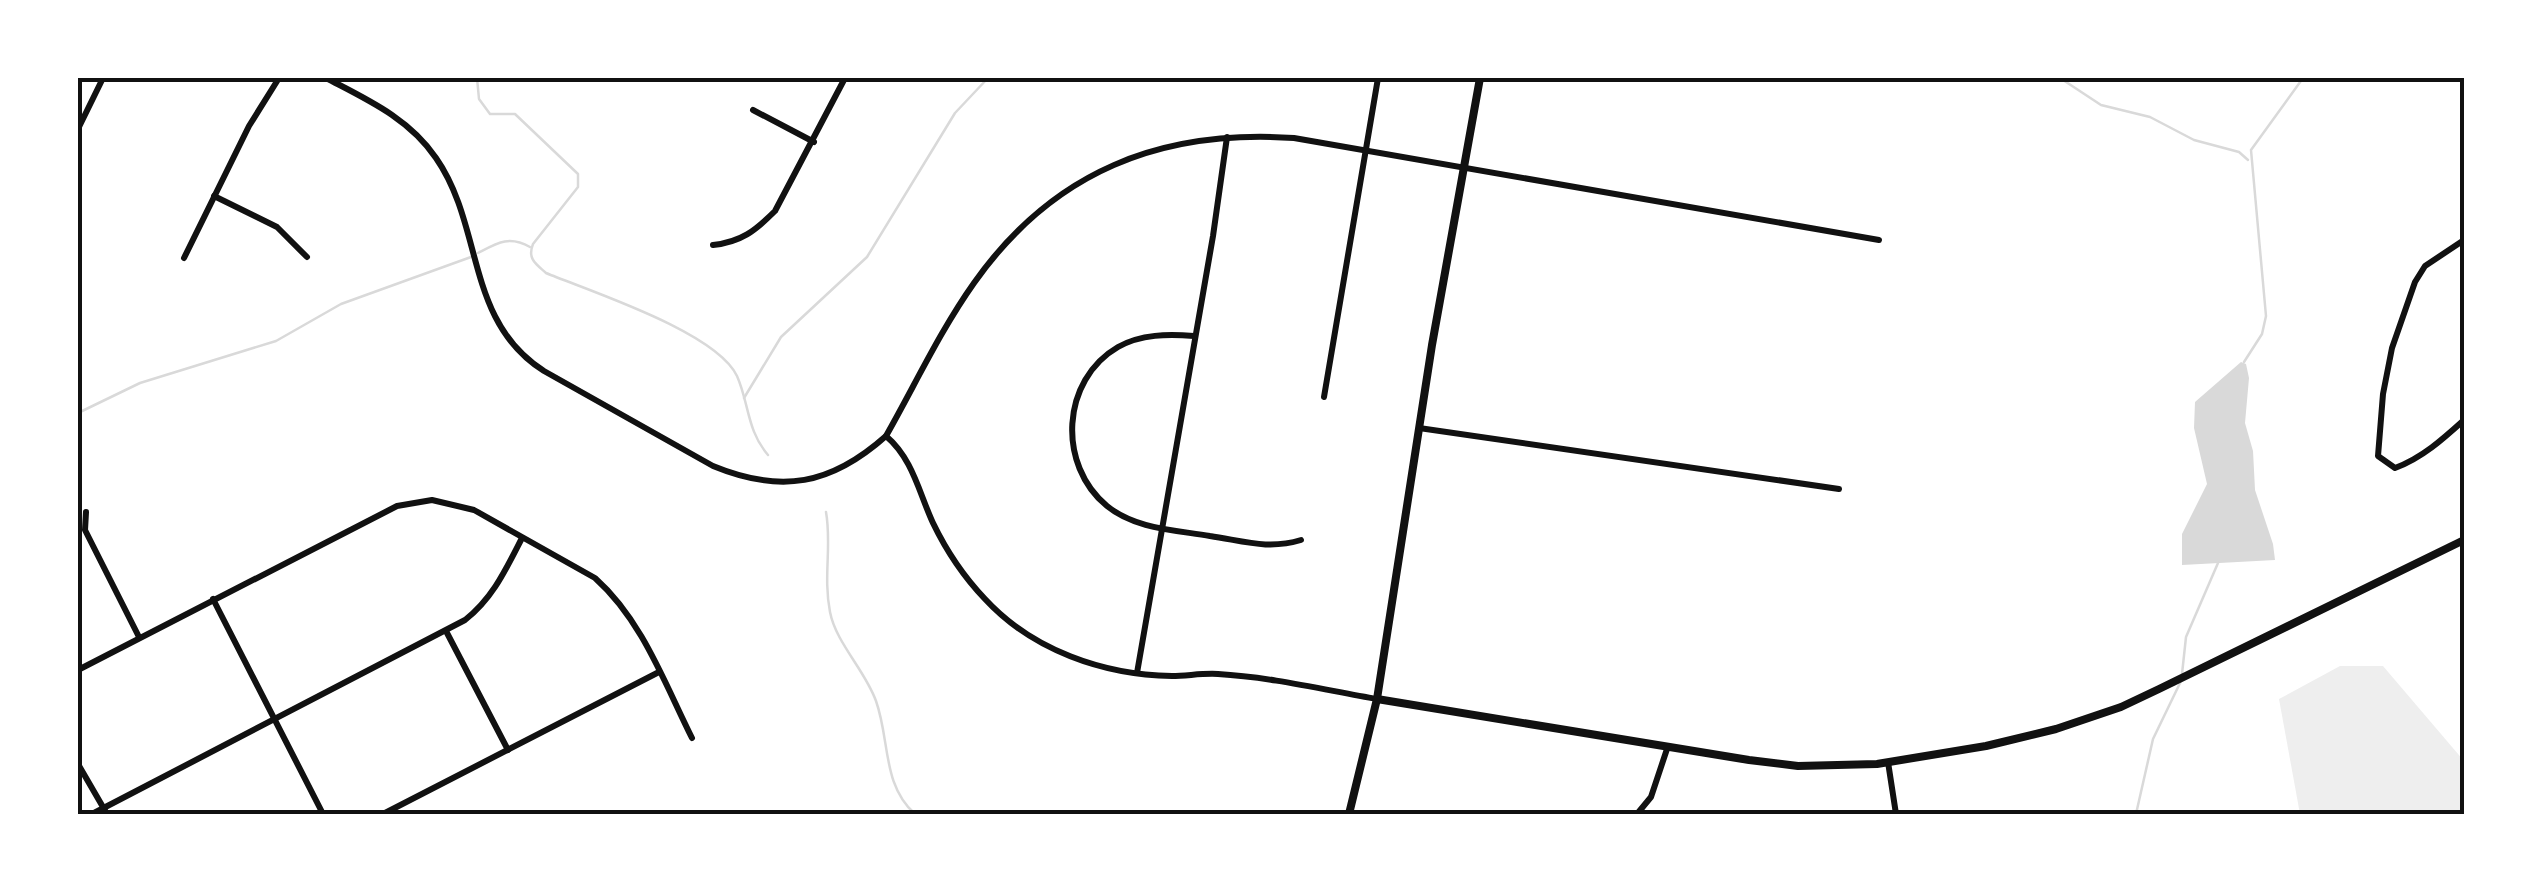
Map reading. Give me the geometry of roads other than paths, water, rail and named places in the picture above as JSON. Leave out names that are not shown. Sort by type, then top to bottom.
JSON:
[{"type":"street","points":[[78,129],[103,78]]},
{"type":"street","points":[[184,258],[278,78]]},
{"type":"street","points":[[326,78],[387,110],[436,157],[461,208],[492,314],[504,336],[535,365],[699,458],[742,476],[776,482],[802,482],[831,474],[849,466],[886,436],[969,291],[998,254],[1072,187],[1126,158],[1175,143],[1226,137],[1294,138],[1879,240]]},
{"type":"street","points":[[713,245],[737,242],[775,211],[845,78]]},
{"type":"street","points":[[1324,397],[1378,78]]},
{"type":"street","points":[[1349,814],[1377,699],[1480,78]]},
{"type":"street","points":[[753,110],[814,142]]},
{"type":"street","points":[[1137,674],[1213,236],[1226,137]]},
{"type":"street","points":[[214,196],[277,227],[306,257]]},
{"type":"street","points":[[2464,240],[2425,266],[2415,282],[2392,348],[2383,394],[2378,456],[2395,468],[2406,464],[2464,420]]},
{"type":"street","points":[[1194,336],[1138,338],[1118,347],[1090,372],[1072,412],[1080,473],[1092,490],[1125,517],[1162,528],[1278,547],[1301,540]]},
{"type":"street","points":[[1420,428],[1839,488]]},
{"type":"street","points":[[886,436],[910,467],[950,555],[985,600],[1021,630],[1099,668],[1137,674],[1216,674],[1667,749],[1798,766],[1888,762],[2026,738],[2121,707],[2464,540]]},
{"type":"street","points":[[78,670],[378,515],[415,502],[462,505],[595,578],[610,591],[625,609],[692,738]]},
{"type":"street","points":[[86,512],[85,530],[140,638]]},
{"type":"street","points":[[92,814],[106,811],[446,631],[477,611],[490,597],[522,538]]},
{"type":"street","points":[[213,600],[323,814]]},
{"type":"street","points":[[446,631],[508,750]]},
{"type":"street","points":[[383,814],[659,672]]},
{"type":"street","points":[[1637,814],[1651,796],[1667,749]]},
{"type":"street","points":[[1888,762],[1896,814]]},
{"type":"street","points":[[78,764],[106,811]]},
{"type":"waterway","points":[[477,78],[479,99],[490,114],[515,114],[578,174],[578,187],[533,244],[534,261],[546,273],[679,329],[725,360],[737,376],[752,427],[768,455]]},
{"type":"waterway","points":[[744,398],[781,337],[867,257],[955,113],[988,78]]},
{"type":"waterway","points":[[2060,78],[2101,105],[2150,117],[2194,140],[2239,152],[2248,160]]},
{"type":"waterway","points":[[2244,362],[2262,334],[2266,316],[2251,150],[2303,78]]},
{"type":"waterway","points":[[478,253],[509,241],[530,247]]},
{"type":"waterway","points":[[78,413],[140,383],[276,341],[341,304],[471,257]]},
{"type":"waterway","points":[[826,512],[828,599],[833,623],[876,701],[892,776],[904,802],[915,814]]},
{"type":"waterway","points":[[2182,674],[2186,637],[2218,563]]},
{"type":"waterway","points":[[2136,814],[2153,739],[2181,681]]}]
